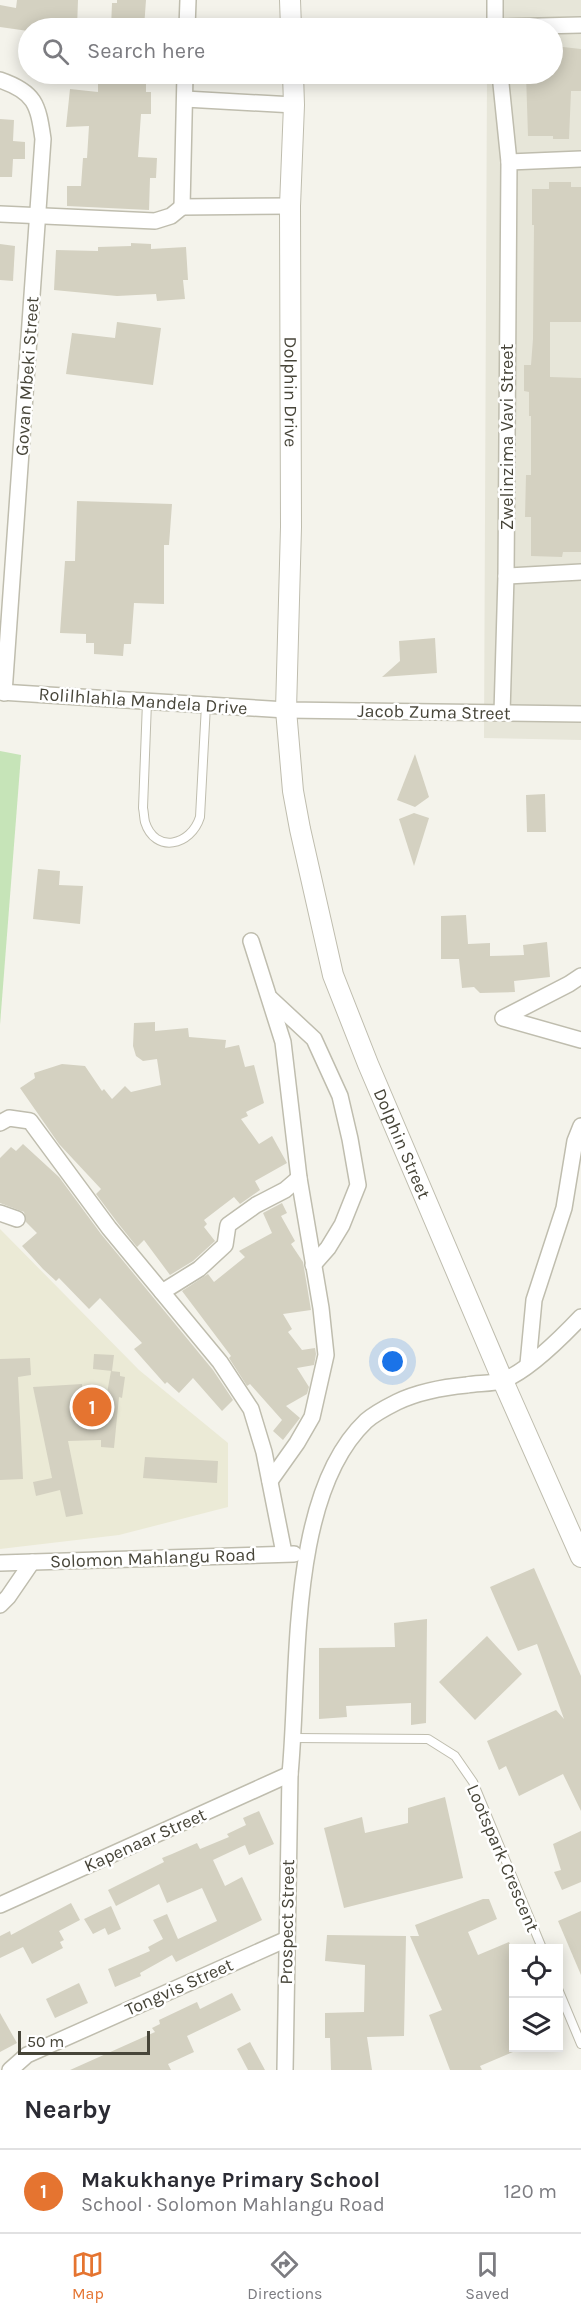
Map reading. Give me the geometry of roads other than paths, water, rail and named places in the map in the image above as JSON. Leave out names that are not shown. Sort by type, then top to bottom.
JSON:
[{"type":"street","points":[[187,18],[188,0]]},
{"type":"street","points":[[290,0],[291,18]]},
{"type":"street","points":[[495,0],[495,18]]},
{"type":"street","points":[[563,26],[581,25]]},
{"type":"street","name":"Govan Mbeki Street","points":[[0,80],[22,87],[38,110],[43,139],[2,692]]},
{"type":"street","points":[[182,207],[185,84]]},
{"type":"street","name":"Dolphin Drive","points":[[286,710],[291,527],[290,206],[293,84]]},
{"type":"street","name":"Zwelinzima Vavi Street","points":[[501,84],[509,162],[506,576],[502,712]]},
{"type":"street","points":[[185,99],[294,105]]},
{"type":"street","points":[[509,162],[581,159]]},
{"type":"street","points":[[0,214],[155,221],[171,216],[182,207],[290,206]]},
{"type":"street","points":[[506,576],[581,572]]},
{"type":"street","name":"Rolilhlahla Mandela Drive","points":[[2,692],[286,710]]},
{"type":"street","name":"Jacob Zuma Street","points":[[286,710],[581,714]]},
{"type":"street","name":"Dolphin Street","points":[[286,710],[293,791],[333,975],[368,1064],[503,1381],[581,1557]]},
{"type":"street","points":[[251,941],[283,1042],[299,1178],[327,1355],[312,1417],[270,1481]]},
{"type":"street","points":[[581,976],[504,1018],[581,1040]]},
{"type":"street","points":[[268,997],[314,1039],[340,1096],[358,1185],[342,1225],[328,1248],[313,1265]]},
{"type":"street","points":[[0,1123],[9,1119],[30,1121],[109,1228],[220,1362],[251,1409],[270,1481],[284,1553]]},
{"type":"street","points":[[528,1364],[534,1300],[564,1208],[575,1141],[581,1126]]},
{"type":"street","points":[[162,1292],[200,1269],[225,1245],[228,1225],[256,1205],[285,1191],[299,1178]]},
{"type":"street","points":[[0,1213],[18,1219]]},
{"type":"street","points":[[503,1381],[557,1342],[581,1317]]},
{"type":"street","name":"Prospect Street","points":[[285,2070],[290,1774],[294,1738],[297,1639],[307,1555],[322,1493],[341,1451],[367,1420],[398,1402],[438,1390],[503,1381]]},
{"type":"street","name":"Solomon Mahlangu Road","points":[[0,1563],[284,1553],[307,1555]]},
{"type":"street","points":[[0,1605],[32,1562]]},
{"type":"street","name":"Kapenaar Street","points":[[0,1905],[290,1774]]},
{"type":"street","name":"Tongvis Street","points":[[9,2070],[27,2055],[286,1938]]},
{"type":"lane","points":[[147,702],[143,808],[145,824],[154,836],[164,842],[185,840],[197,828],[201,817],[206,705]]},
{"type":"lane","name":"Lootspark Crescent","points":[[294,1738],[428,1739],[454,1756],[473,1782],[540,1944]]},
{"type":"lane","points":[[562,1998],[581,2044]]},
{"type":"place","name":"Makukhanye Primary School","points":[[92,1407]]}]
